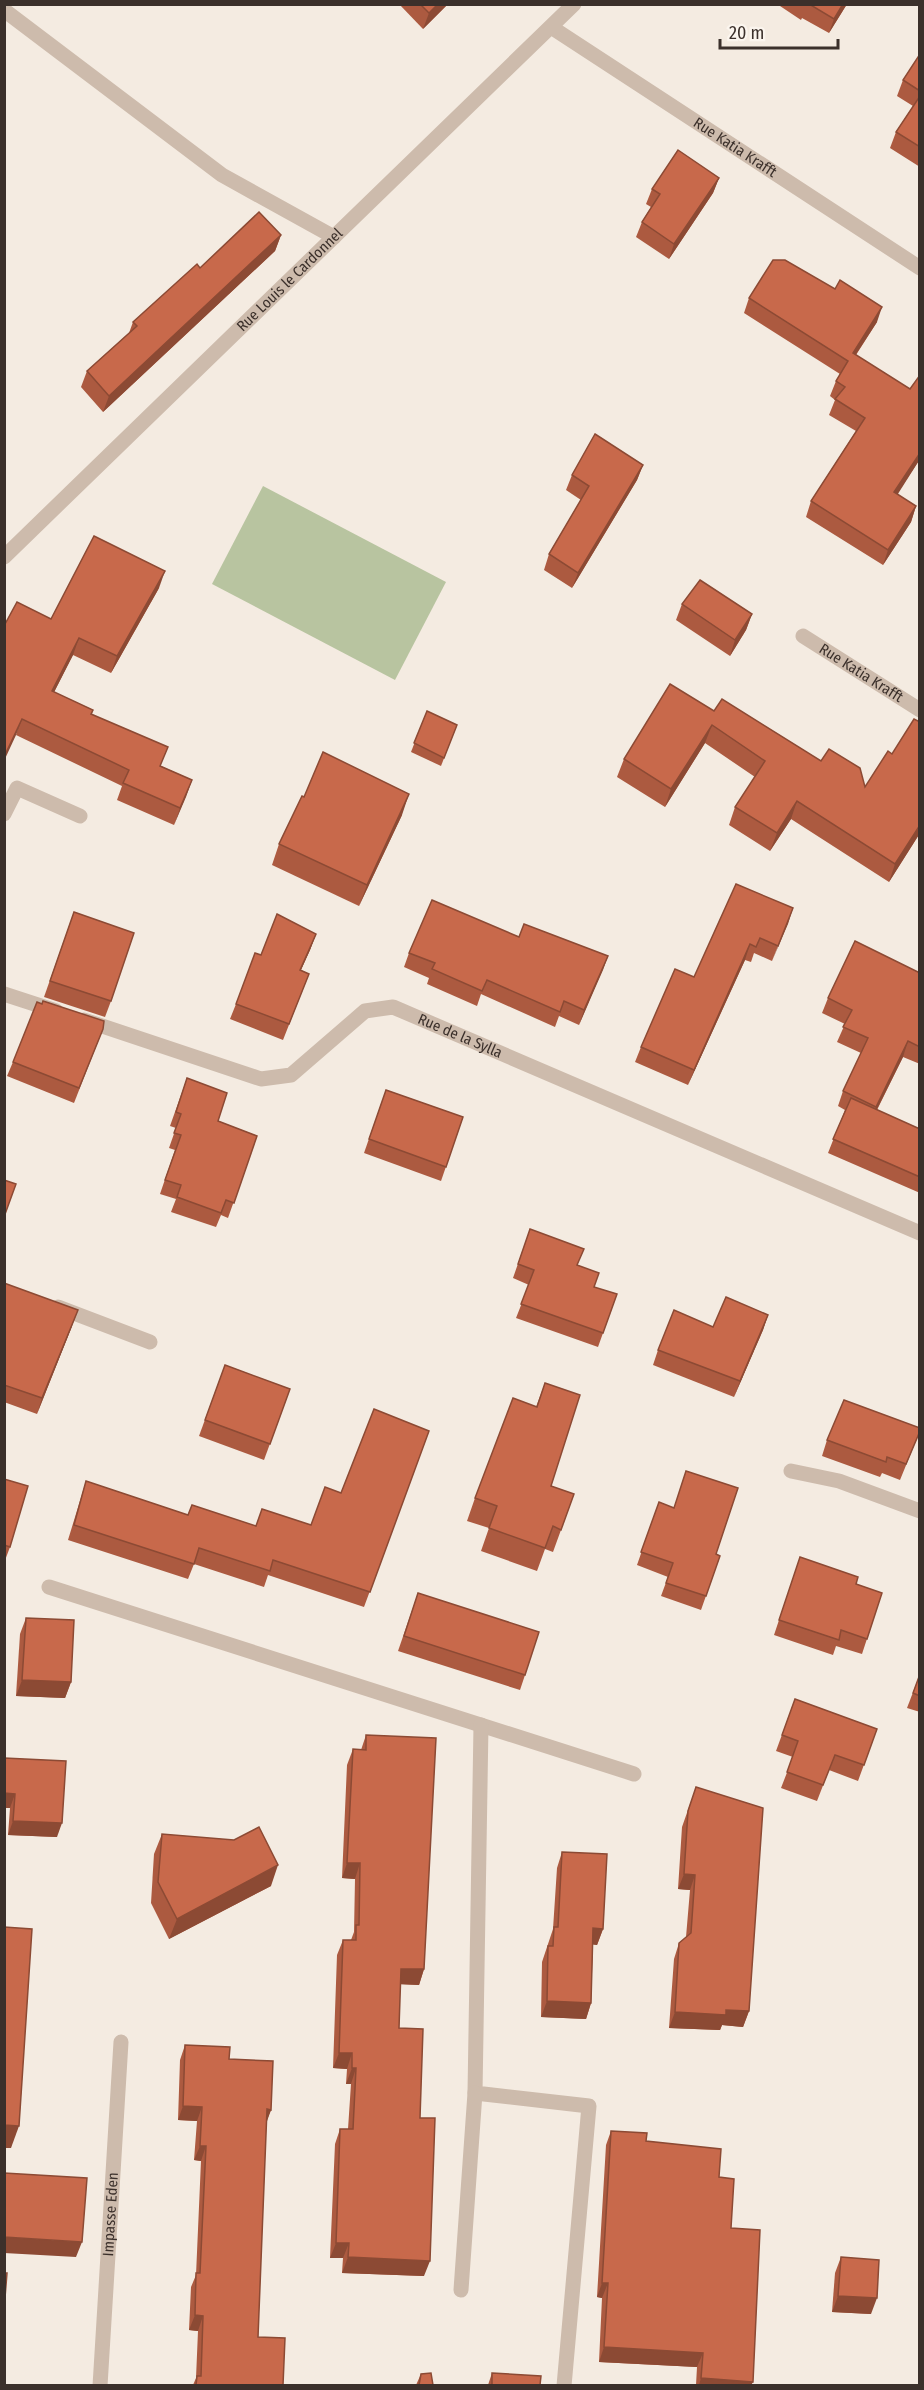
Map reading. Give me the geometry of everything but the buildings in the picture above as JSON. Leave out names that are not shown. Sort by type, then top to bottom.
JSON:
[{"type":"street","name":"Rue Louis le Cardonnel","points":[[6,552],[574,4]]},
{"type":"street","points":[[4,10],[222,175],[334,237]]},
{"type":"street","name":"Rue Katia Krafft","points":[[551,27],[917,261]]},
{"type":"street","name":"Rue Katia Krafft","points":[[804,636],[920,710]]},
{"type":"street","points":[[4,814],[17,788],[80,816]]},
{"type":"street","name":"Rue de la Sylla","points":[[4,994],[261,1079],[291,1075],[365,1011],[393,1008],[920,1233]]},
{"type":"street","points":[[38,1300],[150,1342]]},
{"type":"street","points":[[791,1471],[839,1480],[920,1511]]},
{"type":"street","points":[[50,1587],[634,1774]]},
{"type":"street","points":[[461,2290],[475,2093],[480,1725]]},
{"type":"street","name":"Impasse Eden","points":[[100,2385],[121,2042]]},
{"type":"street","points":[[475,2093],[589,2106],[564,2385]]},
{"type":"green space","points":[[263,486],[446,582],[395,680],[212,584]]}]
